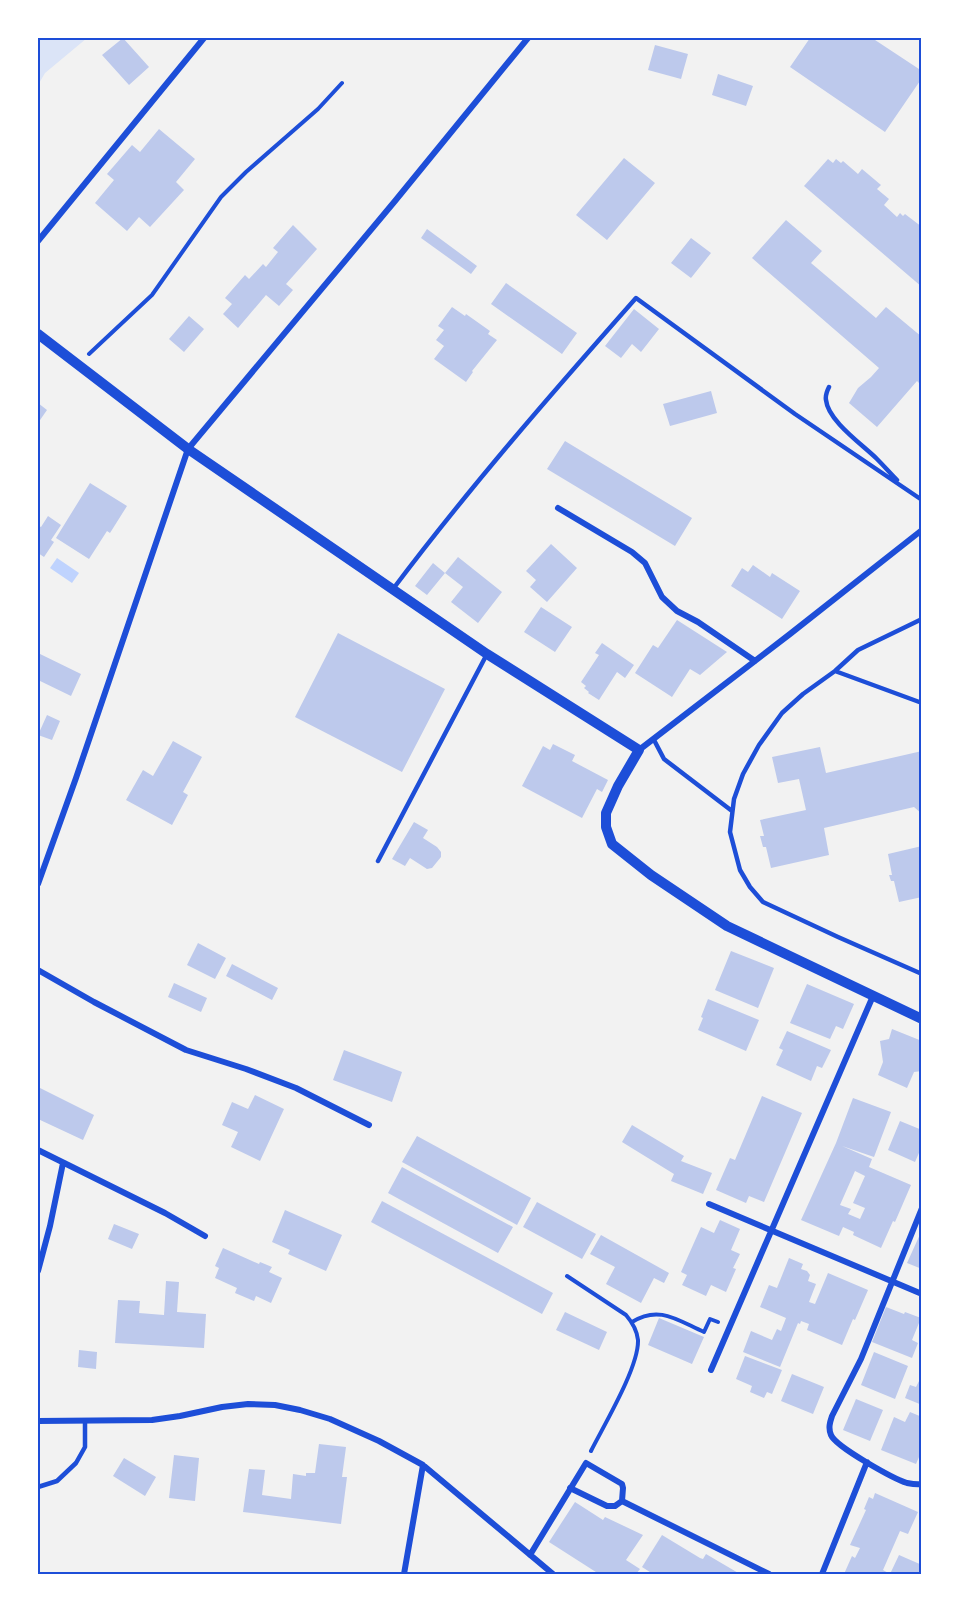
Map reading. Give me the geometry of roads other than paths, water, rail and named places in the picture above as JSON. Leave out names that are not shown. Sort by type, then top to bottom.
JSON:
[{"type":"street","points":[[38,241],[204,38]]},
{"type":"street","points":[[38,884],[188,449],[528,38]]},
{"type":"street","points":[[38,334],[188,449],[487,654],[639,750]]},
{"type":"street","points":[[558,508],[632,552],[645,563],[662,597],[677,611],[698,622],[755,661]]},
{"type":"street","points":[[921,530],[639,750],[618,786],[606,813],[606,827],[612,844],[651,875],[727,926],[921,1019]]},
{"type":"street","points":[[38,970],[186,1050],[296,1088],[369,1125]]},
{"type":"street","points":[[711,1370],[873,996]]},
{"type":"street","points":[[38,1150],[165,1213],[205,1236]]},
{"type":"street","points":[[38,1271],[63,1163]]},
{"type":"street","points":[[709,1204],[921,1294]]},
{"type":"street","points":[[921,1208],[861,1359],[829,1426],[831,1435],[837,1443],[867,1462],[907,1483],[921,1484]]},
{"type":"street","points":[[38,1421],[152,1420],[248,1404],[275,1405],[300,1410],[330,1419],[379,1441],[423,1465],[553,1575]]},
{"type":"street","points":[[822,1575],[867,1462]]},
{"type":"street","points":[[530,1555],[570,1488],[586,1463],[622,1484],[622,1501],[615,1506],[607,1506],[570,1488]]},
{"type":"street","points":[[404,1575],[423,1465]]},
{"type":"street","points":[[622,1501],[769,1575]]},
{"type":"lane","points":[[393,589],[542,404],[636,298],[795,414],[921,500]]},
{"type":"lane","points":[[829,387],[826,401],[830,412],[844,429],[903,486]]},
{"type":"lane","points":[[921,619],[858,650],[835,671],[802,694],[782,713],[759,745],[743,774],[734,800],[730,832],[741,870],[763,902],[921,974]]},
{"type":"lane","points":[[378,861],[487,654]]},
{"type":"lane","points":[[835,671],[921,703]]},
{"type":"lane","points":[[654,740],[664,759],[732,811]]},
{"type":"lane","points":[[38,1487],[57,1481],[76,1463],[85,1447],[85,1421]]},
{"type":"water","points":[[57,558],[79,573],[72,583],[50,568]]}]
